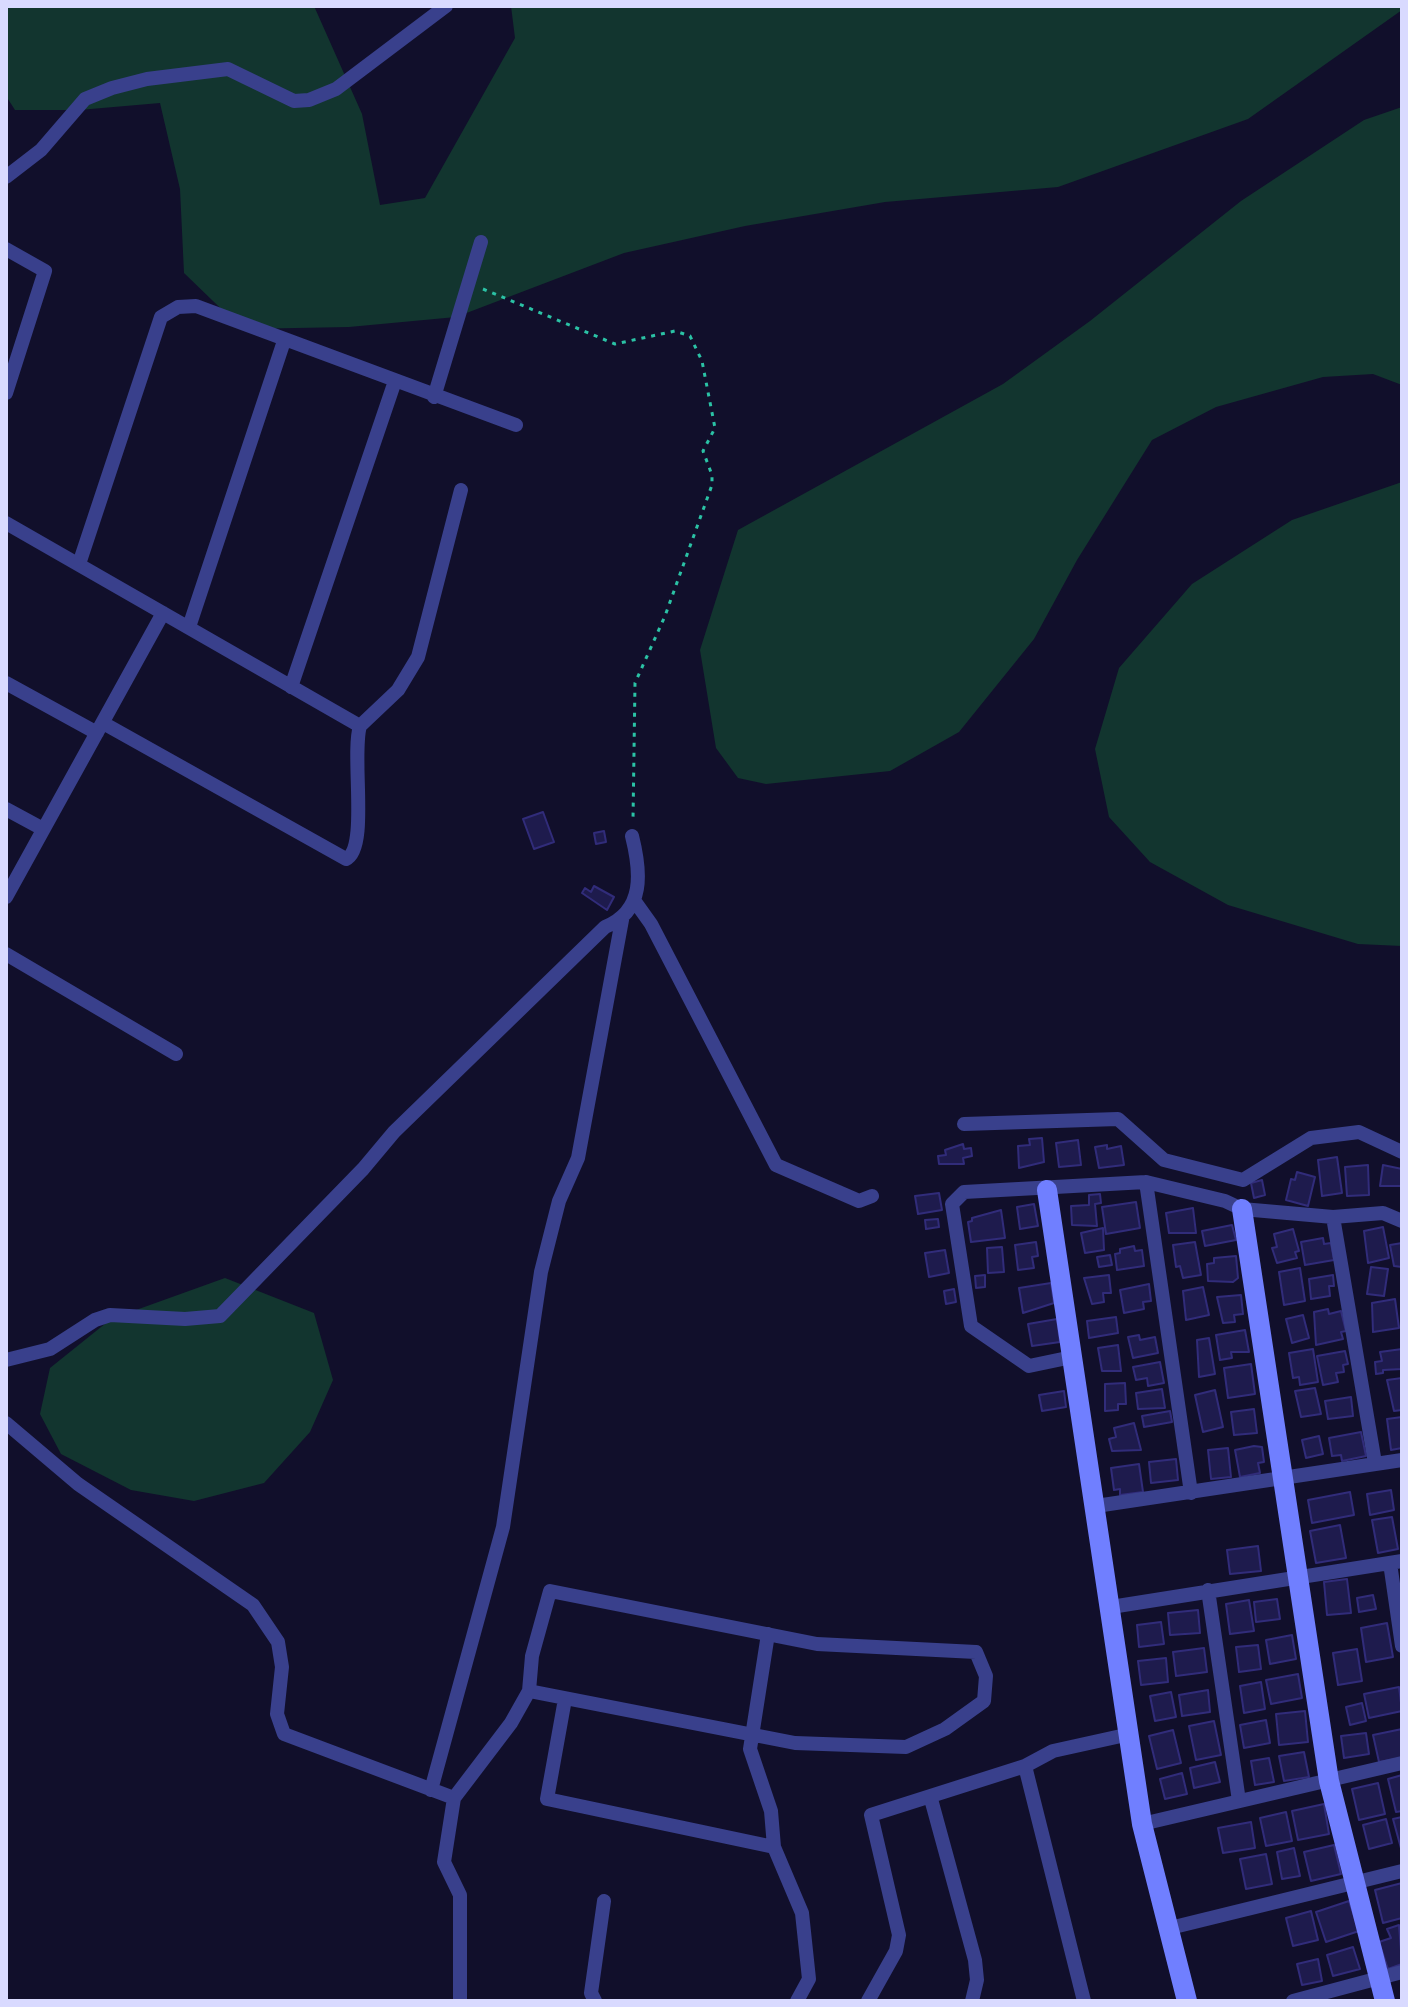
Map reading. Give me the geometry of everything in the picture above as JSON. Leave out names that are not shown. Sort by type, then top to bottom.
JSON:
[{"type":"street","points":[[6,177],[41,150],[85,99],[112,88],[147,79],[228,69],[294,101],[309,100],[336,89],[446,6]]},
{"type":"street","points":[[434,397],[481,242]]},
{"type":"street","points":[[6,249],[45,271],[6,393]]},
{"type":"street","points":[[79,564],[161,317],[178,307],[196,306],[516,425]]},
{"type":"street","points":[[189,627],[284,341]]},
{"type":"street","points":[[291,687],[395,381]]},
{"type":"street","points":[[6,683],[100,728],[346,859],[356,848],[359,831],[355,763],[360,726],[410,676],[418,657],[461,490]]},
{"type":"street","points":[[6,523],[360,726]]},
{"type":"street","points":[[6,897],[163,613]]},
{"type":"street","points":[[6,809],[43,829]]},
{"type":"street","points":[[6,1360],[50,1349],[95,1320],[110,1315],[185,1319],[220,1316],[363,1169],[394,1132],[605,927],[622,920],[636,903],[638,864],[632,836]]},
{"type":"street","points":[[636,903],[651,924],[776,1165],[859,1201],[872,1196]]},
{"type":"street","points":[[431,1790],[503,1527],[541,1272],[559,1201],[578,1158],[622,920]]},
{"type":"street","points":[[6,954],[176,1054]]},
{"type":"street","points":[[964,1124],[1118,1119],[1164,1160],[1243,1180],[1311,1138],[1359,1132],[1402,1152]]},
{"type":"street","points":[[1146,1182],[1191,1493]]},
{"type":"street","points":[[1072,1357],[1029,1366],[971,1326],[952,1204],[964,1192],[1047,1190],[1146,1182],[1225,1201],[1242,1209],[1333,1217],[1383,1213],[1402,1221]]},
{"type":"street","points":[[1047,1190],[1142,1824],[1187,2001]]},
{"type":"street","points":[[1242,1209],[1329,1781],[1385,2001]]},
{"type":"street","points":[[1333,1217],[1375,1463]]},
{"type":"street","points":[[6,1423],[78,1484],[253,1605],[278,1642],[282,1667],[277,1714],[284,1734],[454,1798]]},
{"type":"street","points":[[1096,1506],[1402,1460]]},
{"type":"street","points":[[1111,1607],[1396,1562],[1402,1646]]},
{"type":"street","points":[[1208,1590],[1239,1801]]},
{"type":"street","points":[[460,2001],[460,1895],[444,1862],[454,1798],[511,1723],[529,1691],[532,1656],[550,1591],[817,1644],[976,1652],[986,1676],[984,1701],[945,1729],[906,1747],[795,1743],[529,1691]]},
{"type":"street","points":[[768,1634],[750,1749],[771,1811],[774,1847],[802,1913],[809,1979],[797,2001]]},
{"type":"street","points":[[565,1699],[547,1799],[774,1847]]},
{"type":"street","points":[[868,2001],[896,1951],[899,1935],[871,1815],[931,1799],[1025,1766],[1053,1751],[1130,1734]]},
{"type":"street","points":[[1142,1824],[1402,1763]]},
{"type":"street","points":[[1025,1766],[1084,2001]]},
{"type":"street","points":[[931,1799],[975,1960],[977,1980],[972,2001]]},
{"type":"street","points":[[1170,1928],[1402,1871]]},
{"type":"street","points":[[595,2001],[591,1993],[604,1901]]},
{"type":"street","points":[[1293,2001],[1402,1972]]},
{"type":"path","points":[[469,284],[615,344],[662,332],[684,332],[690,336],[702,361],[715,428],[703,451],[712,475],[712,485],[665,616],[635,683],[632,836]]},
{"type":"green space","points":[[6,6],[314,6],[362,114],[380,205],[425,198],[515,38],[511,6],[1402,6],[1402,10],[1248,119],[1058,187],[885,202],[745,226],[624,253],[456,317],[349,327],[242,329],[184,273],[180,189],[160,103],[79,110],[15,110],[6,96]]},
{"type":"green space","points":[[1402,107],[1402,385],[1373,374],[1323,377],[1216,407],[1152,440],[1077,560],[1034,639],[959,732],[890,771],[766,784],[738,778],[716,748],[700,650],[738,530],[1003,384],[1090,321],[1241,201],[1364,120]]},
{"type":"green space","points":[[1402,482],[1402,946],[1358,944],[1228,905],[1150,862],[1109,817],[1095,749],[1119,668],[1192,584],[1292,520]]},
{"type":"green space","points":[[225,1278],[314,1313],[333,1380],[310,1432],[264,1483],[194,1501],[131,1490],[61,1454],[40,1414],[50,1368],[111,1319]]},
{"type":"building","points":[[543,812],[554,842],[534,849],[523,819]]},
{"type":"building","points":[[604,831],[606,842],[596,844],[594,833]]},
{"type":"building","points":[[594,886],[614,897],[607,910],[582,893],[585,888],[591,892]]},
{"type":"building","points":[[1042,1138],[1044,1162],[1019,1168],[1018,1146],[1030,1145],[1029,1139]]},
{"type":"building","points":[[1078,1140],[1081,1165],[1059,1167],[1056,1143]]},
{"type":"building","points":[[963,1144],[964,1149],[971,1148],[972,1156],[963,1158],[964,1164],[939,1164],[938,1156],[946,1155],[945,1150]]},
{"type":"building","points":[[1107,1145],[1107,1149],[1121,1146],[1124,1165],[1099,1168],[1095,1147]]},
{"type":"building","points":[[1337,1157],[1342,1193],[1322,1196],[1318,1160]]},
{"type":"building","points":[[1368,1165],[1369,1195],[1347,1196],[1345,1167]]},
{"type":"building","points":[[1383,1165],[1402,1169],[1402,1186],[1380,1186]]},
{"type":"building","points":[[1297,1172],[1315,1177],[1308,1206],[1286,1200],[1291,1179],[1295,1180]]},
{"type":"building","points":[[1262,1180],[1265,1195],[1254,1198],[1251,1183]]},
{"type":"building","points":[[939,1193],[942,1210],[918,1214],[915,1196]]},
{"type":"building","points":[[1100,1194],[1101,1203],[1095,1204],[1097,1226],[1072,1225],[1071,1206],[1089,1205],[1089,1195]]},
{"type":"building","points":[[1136,1202],[1140,1228],[1106,1234],[1102,1207]]},
{"type":"building","points":[[1034,1204],[1038,1226],[1020,1229],[1017,1207]]},
{"type":"building","points":[[1193,1208],[1196,1233],[1169,1233],[1166,1213]]},
{"type":"building","points":[[1001,1210],[1005,1238],[971,1242],[968,1222]]},
{"type":"building","points":[[938,1219],[939,1227],[926,1229],[925,1220]]},
{"type":"building","points":[[1232,1225],[1236,1240],[1205,1246],[1202,1231]]},
{"type":"building","points":[[1383,1227],[1389,1258],[1368,1263],[1364,1231]]},
{"type":"building","points":[[1103,1228],[1104,1250],[1085,1253],[1081,1233]]},
{"type":"building","points":[[1293,1229],[1299,1251],[1295,1252],[1297,1258],[1277,1263],[1272,1248],[1277,1247],[1274,1234]]},
{"type":"building","points":[[1323,1238],[1324,1244],[1331,1243],[1334,1260],[1305,1265],[1301,1242]]},
{"type":"building","points":[[1036,1242],[1038,1256],[1032,1257],[1034,1268],[1018,1270],[1015,1245]]},
{"type":"building","points":[[1195,1242],[1201,1275],[1183,1278],[1180,1266],[1176,1267],[1173,1245]]},
{"type":"building","points":[[1402,1243],[1402,1267],[1394,1266],[1390,1245]]},
{"type":"building","points":[[1134,1246],[1135,1251],[1142,1250],[1144,1266],[1117,1270],[1115,1254],[1120,1253],[1120,1249]]},
{"type":"building","points":[[1002,1247],[1004,1272],[988,1273],[987,1248]]},
{"type":"building","points":[[945,1250],[949,1273],[929,1277],[925,1253]]},
{"type":"building","points":[[1110,1255],[1112,1265],[1099,1267],[1097,1257]]},
{"type":"building","points":[[1236,1256],[1238,1278],[1233,1282],[1208,1281],[1207,1264],[1214,1263],[1214,1258]]},
{"type":"building","points":[[1371,1267],[1388,1269],[1384,1296],[1367,1294]]},
{"type":"building","points":[[1300,1268],[1305,1301],[1284,1305],[1279,1272]]},
{"type":"building","points":[[985,1275],[985,1287],[976,1288],[975,1276]]},
{"type":"building","points":[[1109,1275],[1111,1293],[1103,1293],[1104,1302],[1092,1304],[1084,1278]]},
{"type":"building","points":[[1333,1275],[1334,1286],[1329,1286],[1330,1296],[1311,1299],[1309,1279]]},
{"type":"building","points":[[1051,1283],[1054,1303],[1023,1313],[1019,1288]]},
{"type":"building","points":[[1149,1284],[1151,1301],[1143,1302],[1144,1309],[1124,1313],[1120,1290]]},
{"type":"building","points":[[1203,1287],[1209,1315],[1186,1320],[1183,1291]]},
{"type":"building","points":[[954,1289],[956,1302],[946,1304],[944,1291]]},
{"type":"building","points":[[1241,1295],[1243,1314],[1234,1315],[1235,1322],[1223,1323],[1217,1297]]},
{"type":"building","points":[[1395,1299],[1399,1328],[1373,1332],[1372,1303]]},
{"type":"building","points":[[1328,1309],[1329,1314],[1341,1311],[1346,1331],[1341,1332],[1343,1339],[1316,1345],[1314,1312]]},
{"type":"building","points":[[1303,1315],[1309,1338],[1292,1343],[1286,1319]]},
{"type":"building","points":[[1116,1317],[1118,1333],[1089,1338],[1087,1321]]},
{"type":"building","points":[[1057,1319],[1060,1342],[1032,1346],[1028,1324]]},
{"type":"building","points":[[1245,1330],[1249,1352],[1231,1352],[1232,1358],[1220,1360],[1216,1335]]},
{"type":"building","points":[[1139,1335],[1140,1340],[1155,1337],[1158,1353],[1133,1358],[1128,1337]]},
{"type":"building","points":[[1209,1338],[1215,1374],[1199,1377],[1197,1340]]},
{"type":"building","points":[[1118,1345],[1121,1371],[1102,1371],[1098,1348]]},
{"type":"building","points":[[1313,1349],[1318,1382],[1300,1385],[1299,1377],[1293,1378],[1289,1353]]},
{"type":"building","points":[[1402,1349],[1402,1369],[1383,1370],[1383,1373],[1376,1374],[1375,1362],[1382,1361],[1380,1352]]},
{"type":"building","points":[[1345,1351],[1348,1364],[1343,1365],[1344,1372],[1336,1373],[1338,1382],[1323,1385],[1317,1356]]},
{"type":"building","points":[[1160,1362],[1164,1383],[1148,1386],[1147,1378],[1136,1380],[1133,1367]]},
{"type":"building","points":[[1251,1364],[1255,1394],[1228,1398],[1224,1368]]},
{"type":"building","points":[[1402,1378],[1402,1410],[1394,1411],[1387,1380]]},
{"type":"building","points":[[1125,1383],[1126,1404],[1118,1404],[1118,1410],[1105,1411],[1105,1384]]},
{"type":"building","points":[[1315,1388],[1321,1414],[1301,1417],[1295,1391]]},
{"type":"building","points":[[1162,1389],[1165,1408],[1138,1409],[1136,1393]]},
{"type":"building","points":[[1215,1390],[1223,1427],[1203,1432],[1195,1395]]},
{"type":"building","points":[[1064,1391],[1066,1407],[1042,1411],[1039,1395]]},
{"type":"building","points":[[1351,1397],[1353,1416],[1328,1419],[1325,1401]]},
{"type":"building","points":[[1254,1409],[1257,1433],[1234,1435],[1231,1412]]},
{"type":"building","points":[[1170,1411],[1172,1422],[1144,1427],[1142,1416]]},
{"type":"building","points":[[1402,1417],[1402,1448],[1391,1450],[1387,1419]]},
{"type":"building","points":[[1134,1423],[1141,1450],[1112,1451],[1109,1439],[1116,1437],[1114,1428]]},
{"type":"building","points":[[1361,1432],[1366,1456],[1342,1461],[1341,1455],[1332,1456],[1329,1438]]},
{"type":"building","points":[[1319,1436],[1323,1454],[1306,1458],[1302,1440]]},
{"type":"building","points":[[1262,1447],[1264,1462],[1258,1463],[1260,1473],[1240,1477],[1235,1450]]},
{"type":"building","points":[[1228,1448],[1231,1477],[1211,1479],[1208,1450]]},
{"type":"building","points":[[1176,1459],[1178,1480],[1151,1483],[1149,1462]]},
{"type":"building","points":[[1139,1464],[1143,1492],[1120,1495],[1120,1489],[1114,1490],[1111,1468]]},
{"type":"building","points":[[1391,1490],[1394,1510],[1370,1515],[1367,1494]]},
{"type":"building","points":[[1350,1492],[1354,1515],[1312,1523],[1308,1500]]},
{"type":"building","points":[[1392,1517],[1398,1549],[1378,1553],[1372,1520]]},
{"type":"building","points":[[1340,1525],[1346,1558],[1316,1563],[1310,1531]]},
{"type":"building","points":[[1258,1546],[1261,1571],[1230,1574],[1227,1550]]},
{"type":"building","points":[[1347,1579],[1351,1613],[1327,1615],[1324,1582]]},
{"type":"building","points":[[1373,1595],[1376,1609],[1359,1612],[1357,1598]]},
{"type":"building","points":[[1277,1599],[1280,1619],[1256,1622],[1254,1602]]},
{"type":"building","points":[[1249,1600],[1254,1631],[1230,1634],[1226,1604]]},
{"type":"building","points":[[1198,1610],[1200,1633],[1170,1635],[1168,1613]]},
{"type":"building","points":[[1161,1622],[1164,1644],[1139,1647],[1137,1625]]},
{"type":"building","points":[[1387,1623],[1393,1657],[1366,1662],[1361,1628]]},
{"type":"building","points":[[1292,1635],[1296,1659],[1270,1664],[1266,1640]]},
{"type":"building","points":[[1258,1645],[1261,1669],[1239,1672],[1236,1647]]},
{"type":"building","points":[[1204,1648],[1207,1672],[1176,1676],[1173,1652]]},
{"type":"building","points":[[1357,1649],[1362,1681],[1338,1685],[1333,1653]]},
{"type":"building","points":[[1166,1658],[1168,1682],[1141,1685],[1138,1661]]},
{"type":"building","points":[[1298,1674],[1302,1698],[1271,1704],[1266,1680]]},
{"type":"building","points":[[1261,1682],[1265,1709],[1244,1713],[1240,1686]]},
{"type":"building","points":[[1399,1687],[1402,1711],[1369,1718],[1364,1694]]},
{"type":"building","points":[[1208,1690],[1210,1712],[1182,1716],[1179,1695]]},
{"type":"building","points":[[1171,1692],[1176,1717],[1155,1721],[1150,1696]]},
{"type":"building","points":[[1362,1703],[1366,1721],[1350,1725],[1346,1707]]},
{"type":"building","points":[[1305,1711],[1308,1742],[1279,1745],[1276,1714]]},
{"type":"building","points":[[1266,1720],[1270,1743],[1244,1748],[1240,1725]]},
{"type":"building","points":[[1214,1721],[1221,1755],[1196,1760],[1189,1726]]},
{"type":"building","points":[[1402,1729],[1402,1758],[1379,1762],[1373,1735]]},
{"type":"building","points":[[1173,1730],[1181,1763],[1157,1769],[1149,1736]]},
{"type":"building","points":[[1366,1733],[1369,1754],[1344,1758],[1341,1736]]},
{"type":"building","points":[[1304,1752],[1309,1777],[1284,1781],[1279,1756]]},
{"type":"building","points":[[1269,1758],[1274,1782],[1255,1785],[1251,1761]]},
{"type":"building","points":[[1215,1762],[1220,1782],[1194,1788],[1190,1768]]},
{"type":"building","points":[[1182,1773],[1187,1794],[1165,1799],[1160,1779]]},
{"type":"building","points":[[1402,1775],[1402,1811],[1396,1812],[1388,1779]]},
{"type":"building","points":[[1378,1783],[1385,1814],[1359,1820],[1352,1789]]},
{"type":"building","points":[[1324,1804],[1329,1834],[1298,1840],[1292,1811]]},
{"type":"building","points":[[1286,1812],[1292,1841],[1266,1846],[1260,1818]]},
{"type":"building","points":[[1402,1817],[1402,1852],[1393,1819]]},
{"type":"building","points":[[1386,1819],[1392,1843],[1369,1849],[1363,1825]]},
{"type":"building","points":[[1251,1822],[1255,1848],[1223,1853],[1218,1828]]},
{"type":"building","points":[[1334,1845],[1341,1874],[1311,1881],[1304,1852]]},
{"type":"building","points":[[1294,1848],[1300,1876],[1282,1879],[1277,1852]]},
{"type":"building","points":[[1266,1854],[1272,1884],[1246,1889],[1240,1859]]},
{"type":"building","points":[[1402,1883],[1402,1918],[1383,1923],[1375,1890]]},
{"type":"building","points":[[1349,1901],[1359,1931],[1326,1942],[1316,1912]]},
{"type":"building","points":[[1311,1911],[1318,1940],[1293,1946],[1286,1918]]},
{"type":"building","points":[[1399,1925],[1402,1964],[1388,1969],[1379,1942],[1391,1938],[1387,1929]]},
{"type":"building","points":[[1353,1947],[1360,1969],[1333,1976],[1327,1955]]},
{"type":"building","points":[[1318,1959],[1322,1981],[1302,1985],[1297,1964]]}]
